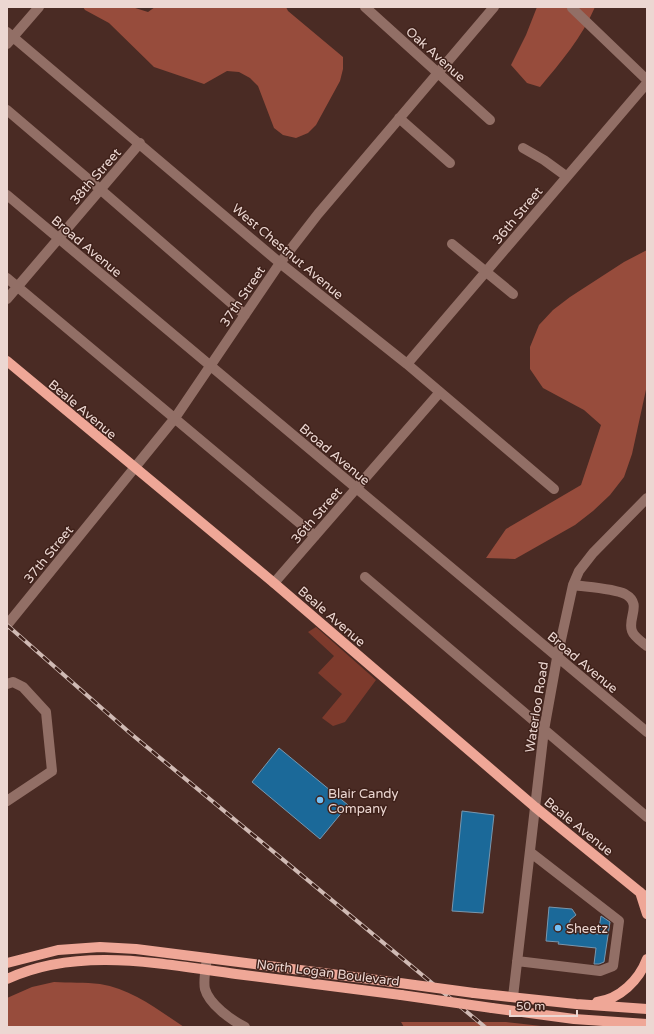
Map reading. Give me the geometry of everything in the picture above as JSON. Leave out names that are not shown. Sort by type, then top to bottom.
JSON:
[{"type":"main road","name":"Beale Avenue","points":[[7,362],[274,583],[535,807],[643,895],[647,901]]},
{"type":"main road","points":[[643,895],[647,914]]},
{"type":"main road","name":"North Logan Boulevard","points":[[7,963],[58,950],[100,947],[136,949],[474,993],[576,1004],[647,1009]]},
{"type":"main road","name":"North Logan Boulevard","points":[[7,979],[60,962],[100,959],[206,970],[574,1019],[647,1024]]},
{"type":"main road","points":[[576,1004],[607,1000],[628,987],[639,975],[647,959]]},
{"type":"street","points":[[9,38],[39,7]]},
{"type":"street","name":"Oak Avenue","points":[[365,7],[490,120]]},
{"type":"street","name":"37th Street","points":[[7,625],[175,418],[280,263],[318,214],[494,7]]},
{"type":"street","points":[[572,8],[647,82]]},
{"type":"street","name":"West Chestnut Avenue","points":[[9,38],[140,143],[280,263],[407,364],[554,489]]},
{"type":"street","name":"36th Street","points":[[407,364],[647,82]]},
{"type":"street","points":[[7,110],[244,315]]},
{"type":"street","points":[[399,118],[450,163]]},
{"type":"street","name":"38th Street","points":[[7,299],[140,143]]},
{"type":"street","points":[[523,148],[544,160],[566,176]]},
{"type":"street","name":"Broad Avenue","points":[[7,195],[647,732]]},
{"type":"street","points":[[452,244],[514,294]]},
{"type":"street","points":[[7,278],[315,536]]},
{"type":"street","name":"36th Street","points":[[274,583],[440,392]]},
{"type":"street","name":"Waterloo Road","points":[[513,997],[544,730],[557,658],[573,585],[579,571],[592,553],[647,498]]},
{"type":"street","points":[[365,577],[647,818]]},
{"type":"street","points":[[573,585],[618,592],[630,598],[635,610],[632,630],[635,636],[647,646]]},
{"type":"street","points":[[7,684],[13,682],[23,687],[46,712],[52,771],[7,801]]},
{"type":"street","points":[[517,960],[600,971],[613,966],[620,921],[530,852]]},
{"type":"street","points":[[207,958],[205,989],[214,1003],[233,1021],[245,1027]]},
{"type":"shaded area","points":[[83,7],[132,7],[148,12],[155,7],[286,7],[288,11],[343,57],[343,69],[340,81],[316,125],[308,133],[296,138],[283,135],[274,128],[258,86],[250,78],[239,72],[227,71],[204,84],[154,67],[109,23],[85,10]]},
{"type":"shaded area","points":[[537,7],[595,7],[584,29],[563,59],[540,87],[527,83],[511,65],[526,35]]},
{"type":"shaded area","points":[[647,250],[647,385],[632,454],[624,477],[610,495],[575,525],[515,559],[486,558],[506,529],[581,485],[601,425],[584,410],[543,388],[530,369],[530,347],[539,325],[553,310],[570,297],[624,262]]},
{"type":"shaded area","points":[[316,627],[376,680],[345,722],[333,726],[322,718],[342,694],[318,673],[334,656],[308,632]]},
{"type":"shaded area","points":[[54,982],[100,984],[123,990],[154,1007],[184,1027],[7,1027],[7,998],[32,987]]},
{"type":"shaded area","points":[[401,1022],[506,1022],[550,1027],[404,1027]]},
{"type":"building","points":[[279,748],[348,805],[320,839],[252,782]]},
{"type":"building","points":[[462,811],[494,815],[483,913],[452,911]]},
{"type":"building","name":"Sheetz","points":[[549,907],[572,909],[576,915],[570,920],[569,930],[598,934],[601,916],[610,922],[604,962],[594,964],[596,948],[558,944],[559,942],[546,941]]},
{"type":"railway","points":[[7,625],[130,733],[485,1027]]},
{"type":"place","name":"Blair Candy Company","points":[[320,800]]},
{"type":"place","name":"Sheetz","points":[[558,928]]}]
